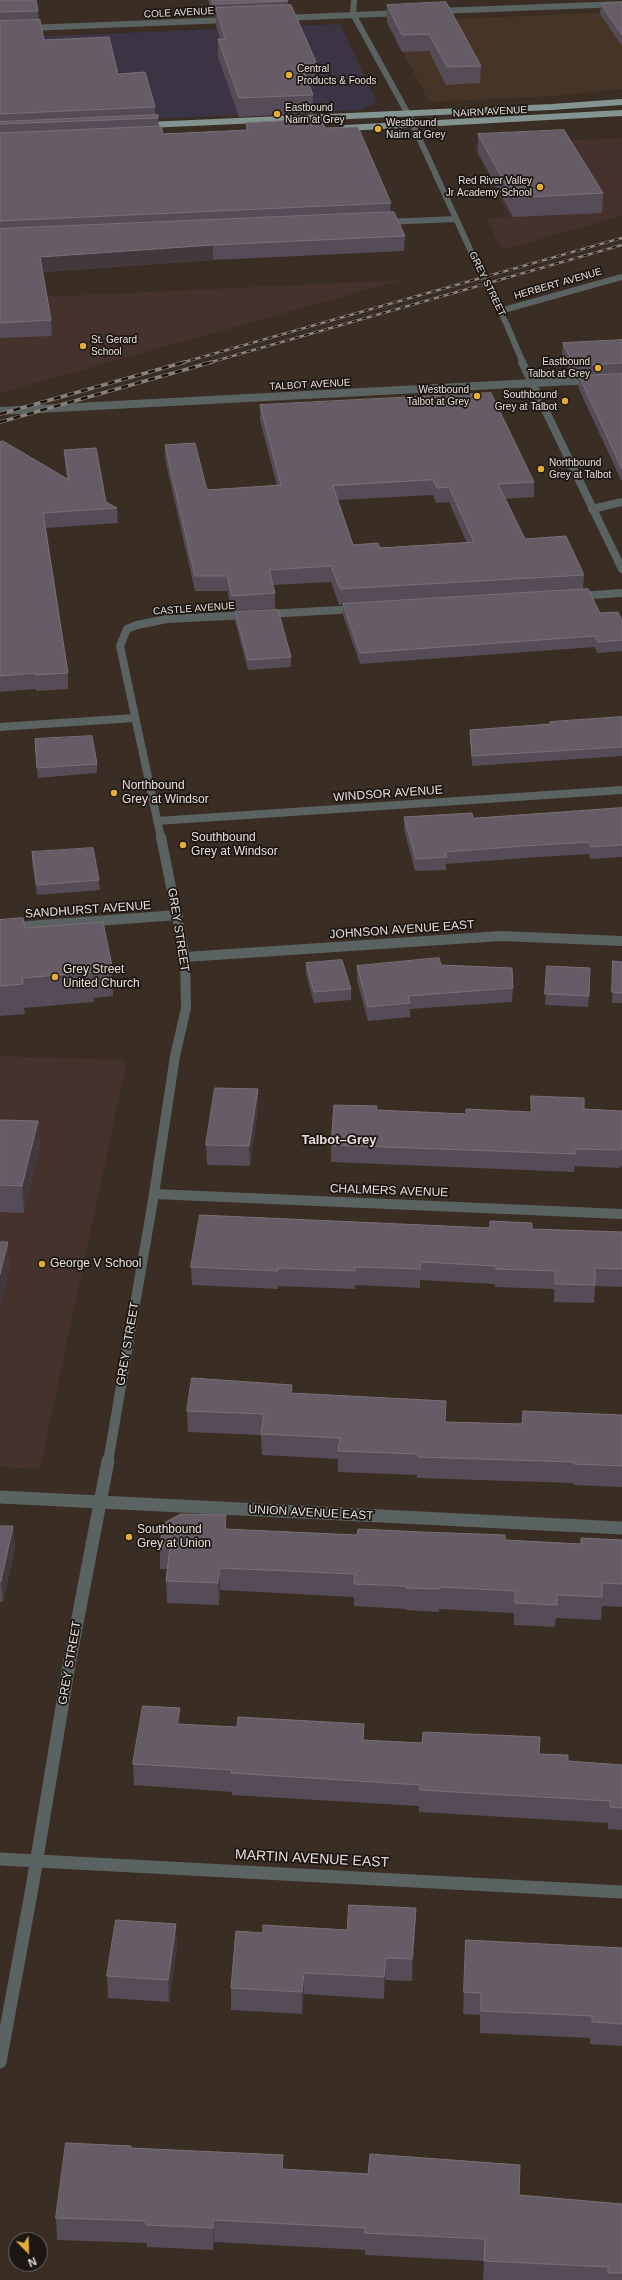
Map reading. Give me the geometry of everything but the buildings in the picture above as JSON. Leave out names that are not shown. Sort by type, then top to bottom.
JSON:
[{"type":"main road","name":"NAIRN AVENUE","points":[[143,125],[408,114],[622,102]]},
{"type":"main road","name":"NAIRN AVENUE","points":[[341,128],[622,113]]},
{"type":"main road","points":[[156,131],[175,124]]},
{"type":"street","points":[[353,14],[354,0]]},
{"type":"street","points":[[428,12],[622,4]]},
{"type":"street","points":[[275,18],[405,13]]},
{"type":"street","name":"GREY STREET","points":[[353,14],[413,124],[500,311],[531,383],[622,569]]},
{"type":"street","name":"COLE AVENUE","points":[[24,29],[235,20]]},
{"type":"street","points":[[375,223],[456,219]]},
{"type":"street","name":"HERBERT AVENUE","points":[[500,311],[622,277]]},
{"type":"street","name":"TALBOT AVENUE","points":[[0,411],[600,380]]},
{"type":"street","points":[[592,509],[622,502]]},
{"type":"street","points":[[569,597],[622,593]]},
{"type":"street","name":"CASTLE AVENUE","points":[[129,628],[144,623],[172,620],[362,609]]},
{"type":"street","name":"GREY STREET","points":[[0,2062],[37,1861],[69,1664],[100,1503],[154,1194],[175,1056],[186,1008],[185,957],[178,915],[156,821],[120,646],[125,632],[129,628]]},
{"type":"street","points":[[0,727],[135,718]]},
{"type":"street","name":"WINDSOR AVENUE","points":[[156,821],[622,790]]},
{"type":"street","name":"SANDHURST AVENUE","points":[[0,928],[178,915]]},
{"type":"street","name":"JOHNSON AVENUE EAST","points":[[185,957],[501,936],[622,940]]},
{"type":"street","name":"CHALMERS AVENUE","points":[[154,1194],[622,1214]]},
{"type":"street","name":"UNION AVENUE EAST","points":[[0,1497],[622,1528]]},
{"type":"street","name":"MARTIN AVENUE EAST","points":[[0,1859],[622,1892]]},
{"type":"shaded area","points":[[622,12],[622,89],[556,96],[429,102],[389,25],[400,21]]},
{"type":"shaded area","points":[[340,24],[377,102],[361,110],[0,125],[0,38]]},
{"type":"shaded area","points":[[622,138],[622,216],[502,250],[486,218],[509,217],[473,145]]},
{"type":"shaded area","name":"St. Gerard School","points":[[402,280],[0,393],[0,299]]},
{"type":"shaded area","name":"George V School","points":[[0,1056],[127,1060],[40,1469],[0,1467]]},
{"type":"railway","points":[[181,363],[622,238]]},
{"type":"railway","points":[[208,363],[622,245]]},
{"type":"railway","points":[[0,414],[185,362]]},
{"type":"railway","points":[[0,422],[212,362]]},
{"type":"place","name":"Central Products & Foods","points":[[289,75]]},
{"type":"place","name":"Eastbound Nairn at Grey","points":[[277,114]]},
{"type":"place","name":"Westbound Nairn at Grey","points":[[378,129]]},
{"type":"place","name":"Red River Valley Jr Academy School","points":[[540,187]]},
{"type":"place","name":"St. Gerard School","points":[[83,346]]},
{"type":"place","name":"Eastbound Talbot at Grey","points":[[598,368]]},
{"type":"place","name":"Westbound Talbot at Grey","points":[[477,396]]},
{"type":"place","name":"Southbound Grey at Talbot","points":[[565,401]]},
{"type":"place","name":"Northbound Grey at Talbot","points":[[541,469]]},
{"type":"place","name":"Northbound Grey at Windsor","points":[[114,793]]},
{"type":"place","name":"Southbound Grey at Windsor","points":[[183,845]]},
{"type":"place","name":"Grey Street United Church","points":[[55,977]]},
{"type":"place","name":"George V School","points":[[42,1264]]},
{"type":"place","name":"Southbound Grey at Union","points":[[129,1537]]},
{"type":"district","name":"Talbot–Grey","points":[[339,1140]]}]
